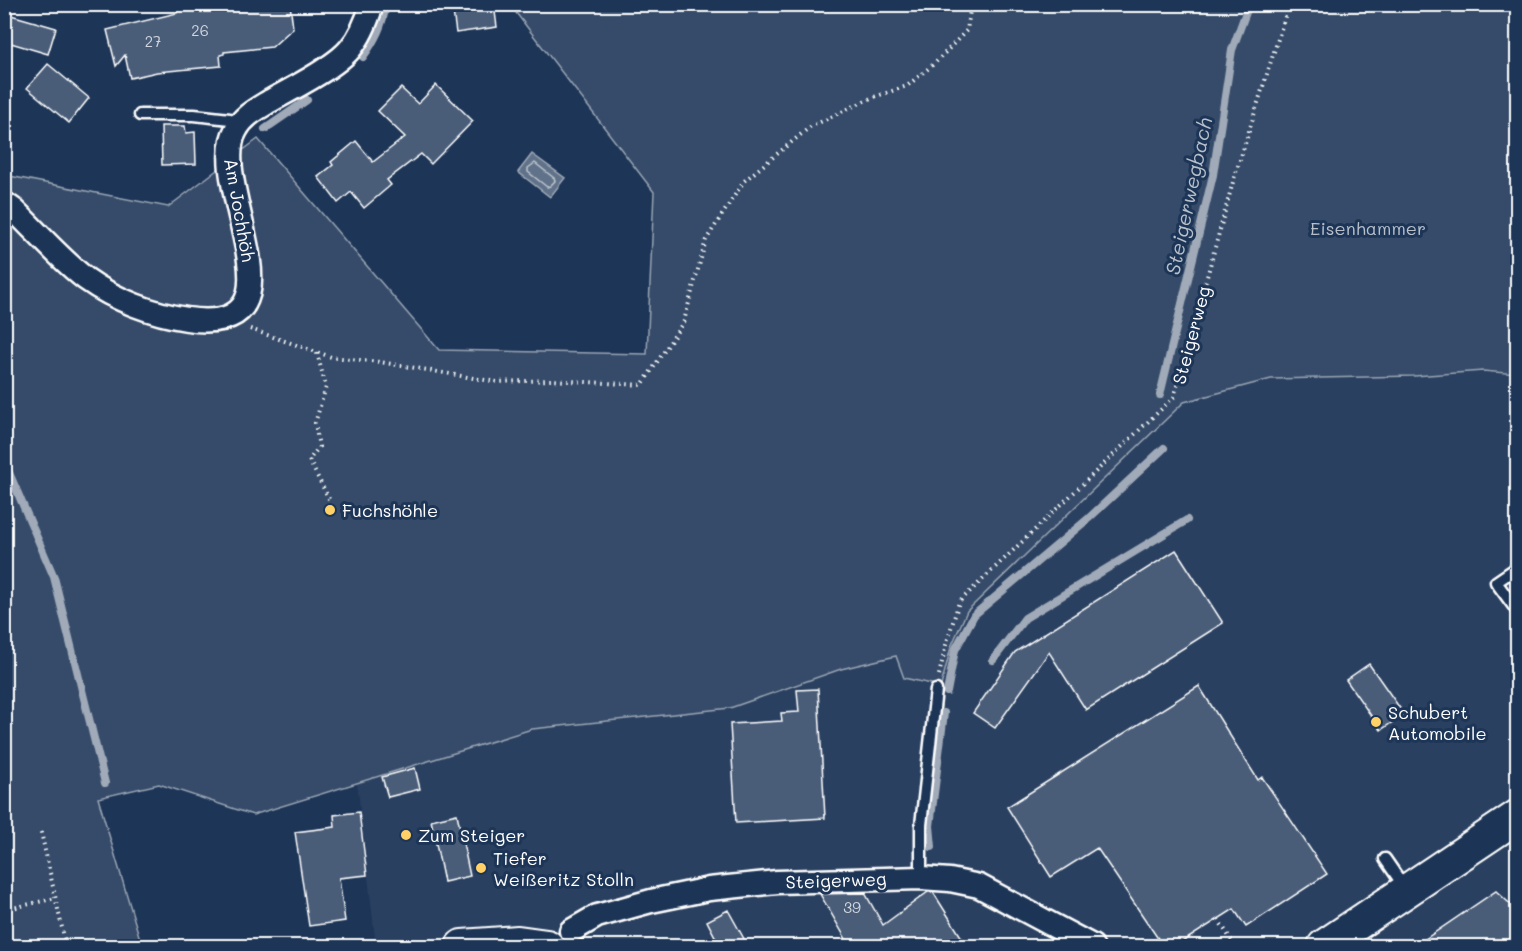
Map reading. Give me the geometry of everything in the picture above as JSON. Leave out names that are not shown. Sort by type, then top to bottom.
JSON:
[{"type":"main road","points":[[1324,946],[1518,816]]},
{"type":"main road","points":[[462,946],[557,940]]},
{"type":"street","points":[[238,126],[247,116],[335,62],[350,50],[365,27],[372,4]]},
{"type":"street","name":"Am Jochhöh","points":[[224,319],[241,310],[248,297],[250,285],[251,269],[231,177],[230,146],[238,126]]},
{"type":"street","points":[[4,203],[85,278],[107,293],[129,303],[174,317],[206,322],[224,319]]},
{"type":"street","name":"Steigerweg","points":[[557,940],[597,916],[651,900],[710,889],[777,882],[921,878],[950,880],[979,886],[1092,946]]},
{"type":"lane","points":[[140,115],[194,115],[230,119],[238,126]]},
{"type":"lane","points":[[1518,567],[1496,582],[1518,612]]},
{"type":"lane","points":[[921,878],[921,825],[936,690]]},
{"type":"lane","points":[[1385,859],[1407,891]]},
{"type":"path","points":[[224,319],[331,357],[380,362],[497,382],[551,380],[642,385],[684,321],[705,240],[744,181],[810,127],[871,98],[907,86],[935,63],[967,30],[970,4]]},
{"type":"path","name":"Steigerweg","points":[[936,690],[959,602],[1173,397],[1233,182],[1289,4]]},
{"type":"path","points":[[316,353],[326,387],[315,423],[320,447],[309,460],[329,500]]},
{"type":"path","points":[[41,832],[66,946]]},
{"type":"path","points":[[4,910],[56,898]]},
{"type":"path","points":[[1218,919],[1235,946]]},
{"type":"shaded area","points":[[1357,356],[1517,374],[1517,799],[1312,935],[1292,946],[376,946],[357,782],[532,729],[730,708],[841,669],[896,656],[941,686],[951,647],[967,611],[1184,402]]},
{"type":"shaded area","points":[[1517,834],[1517,946],[1351,946]]},
{"type":"green space","name":"Eisenhammer","points":[[510,5],[1517,5],[1517,374],[1483,371],[1414,376],[1271,379],[1184,402],[967,611],[951,647],[941,686],[904,678],[896,656],[841,669],[730,708],[532,729],[253,815],[159,784],[98,798],[142,946],[5,946],[4,175],[168,207],[258,139],[439,350],[647,354],[654,192]]},
{"type":"water","points":[[532,154],[565,178],[550,197],[518,172]]},
{"type":"building","points":[[232,4],[290,4],[293,28],[272,47],[224,52],[220,55],[221,66],[157,72],[130,78],[125,55],[116,66],[107,30],[177,13],[177,10]]},
{"type":"building","points":[[452,4],[494,4],[497,27],[456,33]]},
{"type":"building","points":[[4,13],[56,28],[48,54],[4,41]]},
{"type":"building","points":[[48,64],[89,98],[69,123],[27,88]]},
{"type":"building","points":[[436,85],[473,121],[431,164],[421,154],[387,180],[391,185],[364,208],[351,192],[338,203],[318,177],[333,165],[331,162],[356,141],[373,162],[405,137],[378,111],[401,88],[418,104]]},
{"type":"building","points":[[161,126],[185,126],[186,133],[195,132],[196,164],[162,165]]},
{"type":"building","points":[[1176,550],[1223,623],[1086,710],[1049,652],[995,728],[973,713],[1015,652]]},
{"type":"building","points":[[1369,664],[1404,714],[1381,730],[1346,680]]},
{"type":"building","points":[[1199,686],[1258,780],[1262,777],[1327,874],[1246,927],[1234,909],[1176,946],[1163,946],[1097,848],[1051,877],[1007,807]]},
{"type":"building","points":[[818,689],[825,818],[736,823],[730,724],[782,721],[781,713],[799,712],[797,690]]},
{"type":"building","points":[[415,768],[420,789],[388,797],[382,777]]},
{"type":"building","points":[[359,812],[367,875],[339,878],[345,921],[309,926],[295,832],[335,827],[334,815]]},
{"type":"building","points":[[457,814],[470,876],[444,882],[431,820]]},
{"type":"building","points":[[1496,891],[1518,911],[1518,946],[1415,946]]},
{"type":"building","points":[[928,892],[933,892],[967,946],[850,946],[820,894],[865,893],[883,925]]},
{"type":"building","points":[[728,910],[748,946],[720,946],[707,921]]},
{"type":"waterway","points":[[363,57],[378,32],[386,4]]},
{"type":"waterway","name":"Steigerwegbach","points":[[1160,395],[1213,175],[1232,50],[1249,4]]},
{"type":"waterway","points":[[265,129],[307,100]]},
{"type":"waterway","name":"Steigerwegbach","points":[[947,692],[955,650],[974,615],[1089,518],[1164,448]]},
{"type":"waterway","points":[[4,461],[54,577],[105,783]]},
{"type":"waterway","points":[[993,660],[1025,618],[1187,520]]},
{"type":"waterway","name":"Steigerwegbach","points":[[932,847],[930,826],[944,713]]},
{"type":"place","name":"Fuchshöhle","points":[[330,510]]},
{"type":"place","name":"Schubert Automobile","points":[[1376,722]]},
{"type":"place","name":"Zum Steiger","points":[[406,835]]},
{"type":"place","name":"Tiefer Weißeritz Stolln","points":[[481,868]]}]
